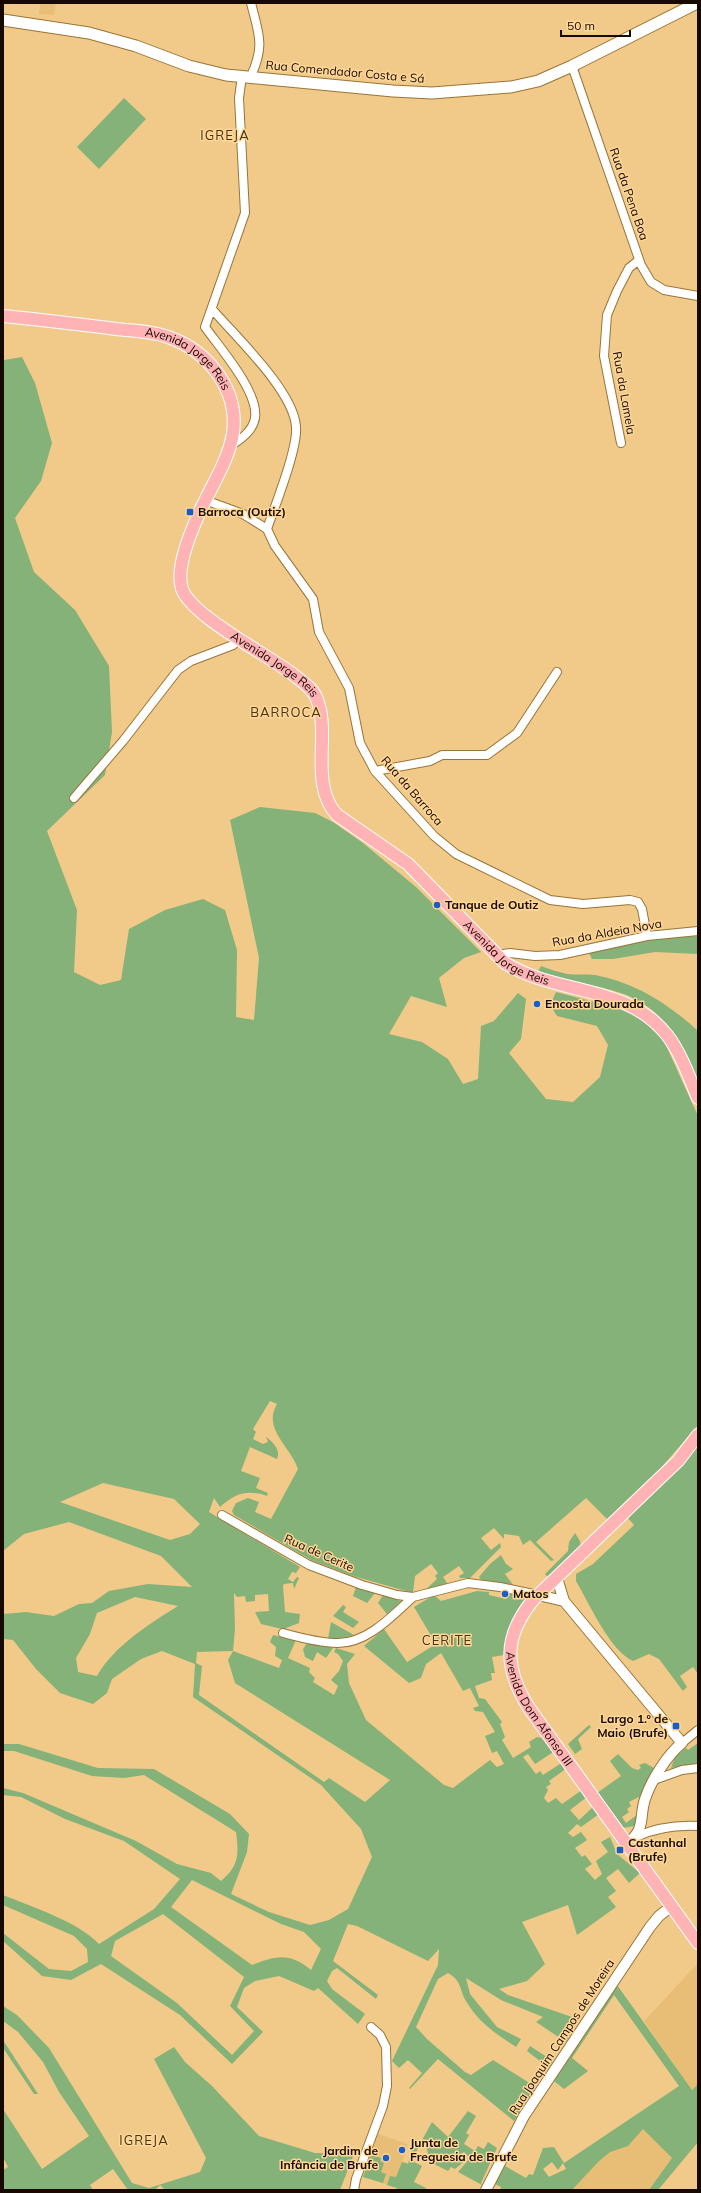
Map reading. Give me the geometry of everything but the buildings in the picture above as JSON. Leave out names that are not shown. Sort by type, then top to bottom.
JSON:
[{"type":"main road","name":"Rua Comendador Costa e Sá","points":[[3,20],[89,33],[136,46],[203,70],[400,92],[432,93],[525,84],[572,66],[697,3]]},
{"type":"main road","name":"Avenida Jorge Reis","points":[[3,316],[158,334],[183,343],[196,351],[212,366],[225,386],[234,416],[233,435],[193,528],[182,562],[180,578],[182,590],[190,602],[200,611],[293,674],[308,687],[315,696],[321,722],[324,785],[329,802],[334,812],[350,826],[408,864],[496,955],[514,968],[530,976],[551,983],[614,998],[645,1014],[658,1025],[672,1043],[698,1098]]},
{"type":"main road","name":"Avenida Dom Afonso III","points":[[698,1435],[678,1461],[538,1595],[519,1619],[512,1637],[510,1658],[515,1680],[529,1708],[631,1840],[672,1906],[698,1943]]},
{"type":"street","points":[[229,447],[245,435],[251,427],[255,417],[255,409],[250,391],[205,327],[245,213],[239,98],[246,76],[259,58],[260,48],[251,3]]},
{"type":"street","name":"Rua da Pena Boa","points":[[572,66],[639,260],[651,282],[664,290],[698,296]]},
{"type":"street","name":"Rua da Lamela","points":[[621,443],[604,356],[607,315],[629,268],[639,260]]},
{"type":"street","points":[[205,500],[243,514],[267,529],[295,443],[296,426],[289,403],[277,384],[212,309]]},
{"type":"street","name":"Rua da Barroca","points":[[267,529],[275,546],[313,599],[319,632],[349,688],[360,743],[375,771],[434,836],[456,854],[550,900],[583,904],[630,900],[638,902],[642,909],[646,936]]},
{"type":"street","points":[[74,798],[123,741],[178,670],[191,661],[233,646],[240,639]]},
{"type":"street","points":[[375,771],[430,761],[442,755],[487,755],[517,733],[557,672]]},
{"type":"street","name":"Rua da Aldeia Nova","points":[[496,955],[510,953],[535,956],[560,954],[646,936],[698,931]]},
{"type":"street","name":"Rua de Cerite","points":[[222,1516],[309,1565],[362,1585],[397,1595],[413,1597],[468,1583],[500,1587],[538,1595]]},
{"type":"street","points":[[556,1578],[564,1601],[682,1743]]},
{"type":"street","points":[[538,1595],[564,1601]]},
{"type":"street","name":"Rua de Cerite","points":[[283,1634],[321,1642],[339,1643],[353,1641],[384,1623],[413,1597]]},
{"type":"street","points":[[631,1840],[641,1825],[644,1799],[654,1780],[673,1750],[698,1730]]},
{"type":"street","points":[[654,1780],[682,1770],[698,1768]]},
{"type":"street","points":[[631,1840],[645,1832],[668,1827],[698,1826]]},
{"type":"street","name":"Rua Joaquim Campos de Moreira","points":[[486,2190],[524,2116],[650,1927],[659,1916],[672,1906]]},
{"type":"street","points":[[354,2190],[356,2179],[383,2106],[387,2086],[386,2047],[380,2035],[371,2027]]},
{"type":"shaded area","points":[[40,3],[56,3],[54,15],[39,14]]},
{"type":"shaded area","points":[[698,1963],[698,2084],[692,2090],[698,2142],[658,2190],[537,2190],[542,2180],[566,2169],[690,2088],[644,2021]]},
{"type":"shaded area","name":"Jardim de Infância de Brufe","points":[[378,2134],[408,2144],[402,2162],[410,2164],[397,2188],[363,2177]]},
{"type":"green space","points":[[124,98],[146,119],[99,169],[77,147]]},
{"type":"green space","points":[[22,357],[35,383],[52,443],[41,481],[15,518],[34,572],[75,610],[109,666],[112,732],[105,775],[47,831],[77,910],[74,972],[100,985],[121,980],[129,929],[165,910],[203,899],[225,910],[237,950],[236,1017],[254,1020],[259,958],[230,820],[260,807],[315,813],[333,822],[363,843],[416,887],[481,952],[464,958],[439,978],[447,1007],[411,996],[389,1034],[422,1042],[448,1059],[463,1084],[478,1079],[481,1026],[494,1021],[518,993],[526,999],[521,1039],[509,1053],[546,1099],[573,1102],[600,1077],[608,1045],[597,1026],[557,1016],[550,1005],[556,992],[636,1013],[664,1041],[698,1116],[698,1425],[660,1469],[607,1519],[586,1498],[536,1542],[554,1560],[551,1561],[530,1540],[523,1545],[519,1536],[504,1534],[504,1539],[494,1528],[481,1538],[491,1550],[500,1543],[501,1547],[470,1578],[460,1578],[459,1576],[464,1573],[459,1566],[443,1577],[449,1586],[423,1592],[437,1579],[435,1576],[438,1573],[431,1564],[415,1576],[413,1593],[353,1576],[311,1560],[234,1515],[232,1511],[236,1503],[248,1498],[259,1502],[255,1512],[271,1519],[298,1469],[275,1430],[273,1413],[277,1404],[270,1401],[253,1429],[256,1432],[253,1439],[263,1444],[268,1442],[266,1437],[269,1439],[277,1449],[277,1459],[250,1447],[241,1471],[260,1478],[256,1488],[268,1493],[267,1496],[253,1493],[242,1494],[231,1498],[220,1507],[214,1498],[209,1512],[300,1567],[296,1573],[292,1572],[288,1579],[293,1582],[297,1577],[299,1578],[294,1589],[293,1583],[284,1584],[283,1586],[285,1612],[300,1614],[299,1623],[286,1628],[286,1630],[261,1624],[255,1612],[269,1611],[268,1594],[255,1595],[255,1601],[246,1602],[245,1596],[237,1597],[234,1593],[235,1629],[233,1651],[279,1668],[282,1660],[275,1656],[276,1647],[270,1642],[273,1635],[296,1640],[288,1658],[310,1668],[309,1672],[315,1678],[313,1682],[334,1695],[338,1686],[331,1680],[339,1671],[343,1661],[338,1654],[334,1652],[336,1648],[355,1654],[347,1664],[349,1683],[366,1720],[444,1785],[453,1788],[490,1760],[497,1767],[504,1764],[497,1751],[492,1753],[485,1736],[495,1732],[483,1712],[475,1711],[473,1708],[479,1706],[470,1688],[463,1691],[441,1653],[426,1664],[421,1678],[409,1683],[364,1646],[384,1629],[407,1662],[436,1644],[414,1607],[434,1595],[441,1601],[477,1591],[489,1592],[489,1595],[506,1599],[508,1591],[523,1595],[525,1599],[511,1626],[506,1640],[504,1655],[492,1657],[495,1673],[491,1673],[492,1680],[475,1686],[479,1698],[485,1699],[502,1722],[500,1724],[505,1737],[502,1740],[513,1758],[531,1747],[529,1742],[537,1737],[543,1738],[555,1751],[535,1764],[528,1754],[523,1757],[536,1774],[540,1771],[543,1775],[563,1762],[567,1768],[549,1781],[551,1784],[546,1787],[548,1790],[544,1798],[548,1803],[556,1798],[562,1804],[582,1790],[587,1797],[570,1810],[579,1820],[594,1806],[599,1814],[581,1827],[577,1824],[568,1833],[573,1837],[581,1832],[587,1840],[575,1848],[582,1857],[585,1855],[592,1864],[585,1869],[595,1880],[602,1874],[596,1861],[608,1852],[601,1842],[610,1837],[617,1854],[640,1873],[629,1883],[618,1869],[606,1878],[616,1891],[608,1897],[616,1907],[577,1935],[568,1905],[522,1922],[545,1964],[527,1981],[499,1989],[508,1995],[572,2017],[574,2022],[568,2027],[572,2030],[566,2042],[536,2022],[543,2017],[501,2000],[466,1978],[470,1994],[497,2027],[521,2039],[516,2047],[495,2032],[476,2015],[466,2001],[458,1982],[453,1976],[448,1973],[438,1979],[416,2027],[427,2039],[465,2072],[471,2075],[493,2060],[536,2087],[514,2121],[438,2059],[410,2089],[409,2088],[422,2073],[408,2060],[399,2068],[392,2061],[438,1965],[439,1949],[428,1961],[357,1926],[348,1924],[333,1961],[378,1995],[376,1999],[337,1968],[332,1971],[327,1981],[332,1989],[365,2014],[358,2024],[318,1988],[314,1991],[279,1976],[255,1981],[244,1988],[237,2007],[263,2032],[232,2064],[180,2015],[101,1964],[71,1980],[42,1976],[3,1941],[3,1933],[49,1969],[71,1971],[88,1962],[87,1949],[74,1936],[3,1905],[3,1895],[54,1915],[79,1928],[99,1944],[154,1909],[180,1879],[124,1841],[65,1819],[21,1797],[3,1795],[3,1788],[23,1793],[136,1841],[177,1864],[211,1873],[221,1881],[227,1876],[234,1865],[237,1847],[236,1832],[144,1775],[124,1778],[92,1776],[14,1751],[3,1751],[3,1744],[19,1744],[98,1768],[154,1769],[230,1814],[249,1834],[247,1852],[231,1894],[269,1912],[310,1925],[329,1920],[348,1909],[372,1857],[361,1829],[321,1785],[193,1697],[195,1664],[162,1651],[141,1659],[112,1679],[107,1693],[93,1704],[60,1693],[36,1669],[13,1640],[3,1639],[3,1614],[26,1612],[54,1616],[79,1604],[92,1603],[109,1591],[148,1584],[192,1587],[161,1556],[69,1522],[24,1534],[3,1551],[4,360]],"holes":[[[103,1483],[174,1499],[200,1524],[190,1534],[170,1540],[60,1502]],[[135,1597],[178,1606],[144,1628],[122,1645],[104,1665],[97,1676],[78,1672],[76,1658],[90,1634],[97,1613]],[[233,1651],[228,1660],[235,1683],[390,1780],[365,1802],[329,1778],[324,1782],[199,1695],[202,1666],[196,1663],[197,1652]],[[192,1880],[281,1924],[304,1932],[321,1949],[311,1970],[296,1960],[282,1957],[268,1959],[252,1965],[171,1907]],[[163,1914],[244,1977],[230,2006],[254,2031],[232,2055],[177,2003],[111,1956],[115,1941]]]},
{"type":"green space","points":[[698,936],[698,954],[655,952],[613,959],[592,959],[589,953],[654,938]]},
{"type":"green space","points":[[541,966],[567,974],[595,975],[623,983],[663,1003],[687,1021],[698,1031],[698,1084],[676,1038],[657,1014],[644,1004],[629,996],[611,990],[537,973]]},
{"type":"green space","points":[[698,1443],[698,1674],[693,1667],[680,1676],[687,1687],[683,1691],[659,1659],[649,1654],[633,1661],[624,1656],[601,1626],[576,1581],[576,1574],[593,1564],[634,1525],[627,1517]]},
{"type":"green space","points":[[575,1533],[580,1541],[581,1547],[548,1577],[545,1574],[568,1551],[569,1542]]},
{"type":"green space","points":[[501,1555],[506,1564],[513,1569],[505,1574],[514,1586],[481,1580],[479,1577],[490,1564]]},
{"type":"green space","points":[[356,1587],[375,1593],[367,1603],[353,1596]]},
{"type":"green space","points":[[383,1595],[403,1602],[387,1614],[378,1603]]},
{"type":"green space","points":[[343,1605],[346,1607],[343,1612],[359,1622],[353,1628],[333,1616]]},
{"type":"green space","points":[[331,1622],[354,1635],[333,1640],[328,1639]]},
{"type":"green space","points":[[308,1642],[333,1648],[326,1658],[317,1652],[313,1661],[305,1657],[303,1649]]},
{"type":"green space","points":[[589,1725],[591,1727],[578,1739],[582,1749],[575,1754],[568,1744]]},
{"type":"green space","points":[[698,1743],[698,1763],[671,1768],[675,1757],[686,1748],[688,1750]]},
{"type":"green space","points":[[618,1754],[632,1768],[638,1770],[641,1768],[639,1765],[645,1763],[656,1769],[643,1795],[629,1802],[631,1806],[627,1809],[629,1812],[622,1817],[626,1823],[637,1815],[638,1820],[635,1826],[622,1828],[597,1793],[621,1776],[610,1761]]},
{"type":"green space","points":[[617,1985],[692,2090],[698,2084],[698,2142],[658,2190],[649,2190],[672,2158],[643,2129],[628,2146],[610,2152],[598,2162],[572,2190],[500,2190],[501,2187],[495,2184],[505,2166],[526,2178],[529,2174],[533,2175],[543,2148],[554,2147],[564,2163],[679,2086],[614,1995],[572,2058],[588,2071],[564,2089],[554,2081]],"holes":[[[552,2162],[558,2170],[563,2163],[566,2169],[549,2177],[543,2169]]]},
{"type":"green space","points":[[3,2006],[17,2015],[49,2048],[132,2183],[149,2188],[200,2172],[206,2158],[154,2059],[174,2047],[185,2062],[212,2086],[259,2136],[315,2153],[354,2154],[340,2190],[165,2190],[160,2185],[155,2190],[128,2190],[113,2169],[90,2185],[93,2190],[3,2190],[3,2170],[8,2167],[3,2157],[3,2109],[42,2169],[89,2136],[59,2092],[43,2062],[18,2032],[3,2021]]},
{"type":"green space","points":[[3,2040],[38,2094],[34,2094],[3,2048]]},
{"type":"green space","points":[[530,2046],[553,2061],[549,2068],[527,2051]]},
{"type":"green space","points":[[468,2111],[476,2116],[466,2133],[469,2135],[464,2144],[475,2151],[478,2146],[484,2149],[488,2142],[497,2148],[481,2183],[482,2185],[458,2172],[470,2158],[464,2152],[461,2154],[466,2160],[455,2169],[451,2167],[448,2171],[430,2162],[427,2149],[420,2144],[412,2161],[422,2166],[414,2182],[426,2188],[425,2190],[396,2190],[397,2188],[387,2185],[390,2176],[396,2177],[402,2162],[408,2164],[415,2139],[421,2142],[432,2122],[448,2137]]},
{"type":"green space","points":[[371,2155],[381,2158],[380,2161],[384,2163],[381,2172],[386,2174],[383,2183],[363,2177]]},
{"type":"place","name":"Barroca (Outiz)","points":[[190,512]]},
{"type":"place","name":"Tanque de Outiz","points":[[437,905]]},
{"type":"place","name":"Encosta Dourada","points":[[537,1004]]},
{"type":"place","name":"Matos","points":[[505,1594]]},
{"type":"place","name":"Largo 1.º de Maio (Brufe)","points":[[676,1726]]},
{"type":"place","name":"Castanhal (Brufe)","points":[[620,1850]]},
{"type":"place","name":"Junta de Freguesia de Brufe","points":[[402,2150]]},
{"type":"place","name":"Jardim de Infância de Brufe","points":[[386,2158]]},
{"type":"district","name":"IGREJA","points":[[225,135]]},
{"type":"district","name":"BARROCA","points":[[286,712]]},
{"type":"district","name":"CERITE","points":[[447,1640]]},
{"type":"district","name":"IGREJA","points":[[144,2140]]}]
